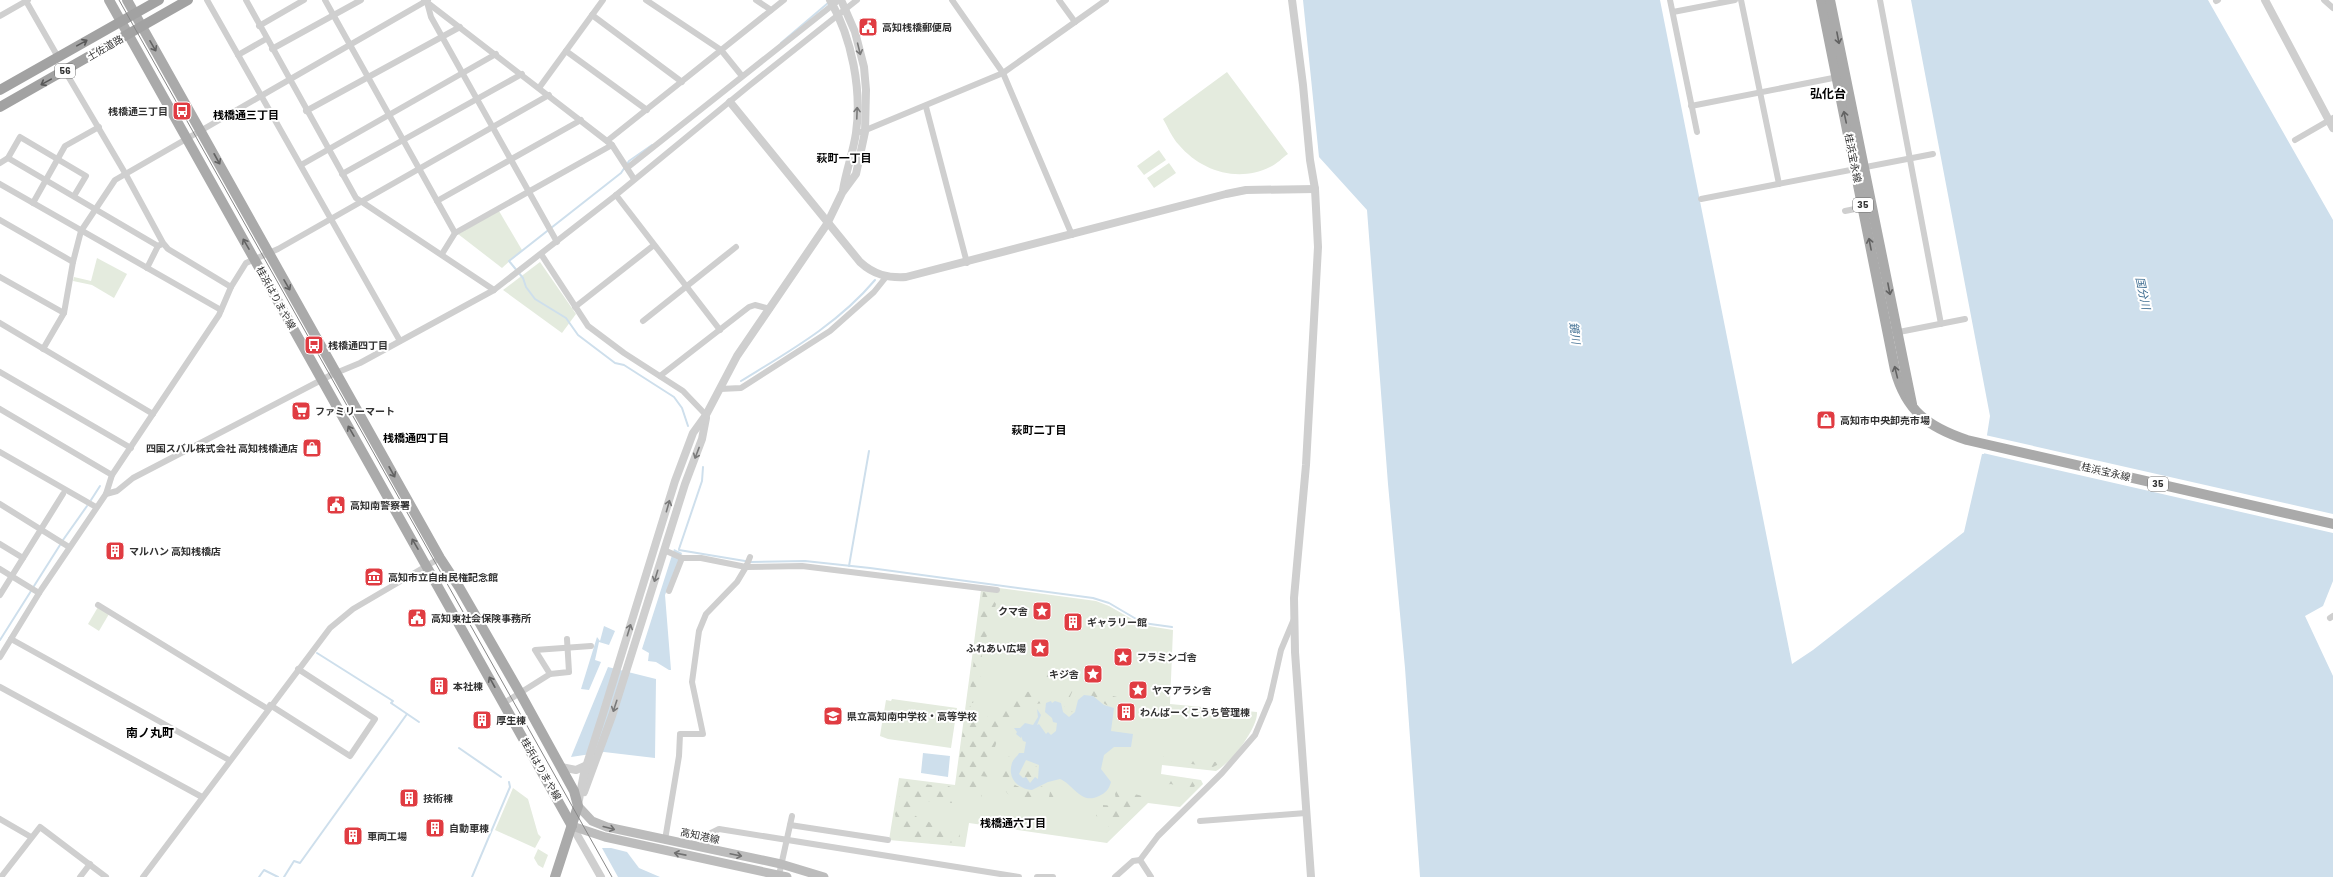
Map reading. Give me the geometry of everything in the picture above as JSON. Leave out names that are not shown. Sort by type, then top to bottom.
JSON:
[{"type":"highway","name":"土佐道路","points":[[0,90],[159,0]]},
{"type":"highway","name":"土佐道路","points":[[0,107],[188,0]]},
{"type":"main road","name":"桂浜はりまや線","points":[[109,0],[428,566],[572,826]]},
{"type":"main road","name":"桂浜はりまや線","points":[[127,0],[440,558],[459,587],[520,693],[574,791],[578,806]]},
{"type":"main road","name":"桂浜宝永線","points":[[1821,0],[1841,76],[1893,334],[1913,406],[1925,420],[1940,430],[1984,444],[2333,524]]},
{"type":"main road","name":"桂浜宝永線","points":[[1830,0],[1841,76]]},
{"type":"main road","name":"高知港線","points":[[578,806],[592,822],[665,840],[782,864],[824,877]]},
{"type":"main road","points":[[555,877],[578,806]]},
{"type":"main road","name":"高知港線","points":[[572,826],[606,837],[783,876]]},
{"type":"street","points":[[0,16],[27,0],[58,57]]},
{"type":"street","points":[[207,0],[400,341]]},
{"type":"street","points":[[259,26],[304,0]]},
{"type":"street","points":[[325,0],[455,233]]},
{"type":"street","points":[[272,49],[361,0]]},
{"type":"street","points":[[539,88],[603,0]]},
{"type":"street","points":[[646,0],[721,50],[742,76]]},
{"type":"street","points":[[756,0],[771,10]]},
{"type":"street","points":[[442,254],[455,233],[610,143],[647,110],[784,0]]},
{"type":"street","points":[[106,494],[117,491],[133,478],[336,372],[360,363],[494,290],[616,196],[634,179],[857,0]]},
{"type":"street","points":[[952,0],[1003,73],[1072,235]]},
{"type":"street","points":[[1060,0],[1075,22]]},
{"type":"street","points":[[856,132],[865,132],[1003,73],[1106,0]]},
{"type":"street","points":[[1292,0],[1303,85],[1310,160],[1315,189],[1318,247],[1315,325],[1294,619],[1311,877]]},
{"type":"street","points":[[1670,0],[1697,132]]},
{"type":"street","points":[[1673,12],[1735,0]]},
{"type":"street","points":[[1742,0],[1779,184]]},
{"type":"street","points":[[1880,0],[1911,158],[1941,324]]},
{"type":"street","points":[[2265,0],[2332,122],[2295,140]]},
{"type":"street","points":[[2324,0],[2333,8]]},
{"type":"street","points":[[248,1],[259,26],[288,80],[356,198],[494,290]]},
{"type":"street","points":[[427,1],[610,143],[634,179]]},
{"type":"street","points":[[427,1],[431,17],[557,242]]},
{"type":"street","points":[[43,349],[60,324],[64,312],[72,262],[81,232],[109,186],[125,173],[427,1]]},
{"type":"street","points":[[578,806],[675,481],[693,432],[706,415],[737,356],[827,224],[842,193],[856,174],[865,132],[866,106],[864,67],[855,32],[846,9],[836,1]]},
{"type":"street","points":[[836,1],[854,69],[857,93],[856,132],[842,193]]},
{"type":"street","points":[[626,168],[836,1]]},
{"type":"street","points":[[592,15],[682,82]]},
{"type":"street","points":[[306,111],[460,27]]},
{"type":"street","points":[[238,55],[266,39]]},
{"type":"street","points":[[566,51],[647,110]]},
{"type":"street","points":[[301,165],[496,54]]},
{"type":"street","points":[[65,71],[125,173],[160,245]]},
{"type":"street","points":[[342,174],[522,74]]},
{"type":"street","points":[[1691,106],[1841,76]]},
{"type":"street","points":[[0,656],[69,547],[106,494],[112,475],[221,310],[231,287],[246,263],[268,253],[360,202],[549,95]]},
{"type":"street","points":[[730,102],[827,224],[860,262],[872,271],[886,277],[906,277],[967,263],[1246,190],[1315,189]]},
{"type":"street","points":[[926,107],[967,263]]},
{"type":"street","points":[[437,201],[581,120]]},
{"type":"street","points":[[33,203],[65,146],[99,127]]},
{"type":"street","points":[[0,162],[8,158],[20,137],[86,176],[74,196]]},
{"type":"street","points":[[1701,199],[1934,154]]},
{"type":"street","points":[[8,158],[168,249],[231,287]]},
{"type":"street","points":[[0,184],[81,232],[221,310]]},
{"type":"street","points":[[616,196],[720,330]]},
{"type":"street","points":[[1845,211],[1867,206]]},
{"type":"street","points":[[0,220],[72,262]]},
{"type":"street","points":[[575,307],[654,244]]},
{"type":"street","points":[[147,268],[160,245]]},
{"type":"street","points":[[643,321],[736,247]]},
{"type":"street","points":[[541,254],[588,326],[624,353],[682,391],[706,415]]},
{"type":"street","points":[[0,277],[64,312]]},
{"type":"street","points":[[720,389],[741,388],[830,332],[874,292],[886,277]]},
{"type":"street","points":[[660,376],[749,307],[755,305],[770,309]]},
{"type":"street","points":[[1893,334],[1965,320]]},
{"type":"street","points":[[0,323],[153,414]]},
{"type":"street","points":[[0,372],[131,448]]},
{"type":"street","points":[[1,412],[112,475]]},
{"type":"street","points":[[578,806],[587,765],[595,752],[627,669],[668,552],[685,484],[702,439],[706,415]]},
{"type":"street","points":[[0,452],[96,507]]},
{"type":"street","points":[[0,595],[63,494]]},
{"type":"street","points":[[0,504],[41,528],[69,547]]},
{"type":"street","points":[[0,544],[23,558]]},
{"type":"street","points":[[668,552],[682,558],[701,558],[746,567],[802,566],[998,590]]},
{"type":"street","points":[[665,840],[679,756],[680,734],[703,734],[692,682],[699,631],[706,614],[737,582],[750,557]]},
{"type":"street","points":[[143,877],[316,644],[340,618],[440,558]]},
{"type":"street","points":[[669,591],[682,558]]},
{"type":"street","points":[[0,569],[39,593]]},
{"type":"street","points":[[98,605],[350,756],[375,719],[298,669]]},
{"type":"street","points":[[1116,877],[1133,861],[1140,860],[1158,836],[1222,773],[1255,735],[1270,699],[1281,650],[1294,619]]},
{"type":"street","points":[[11,639],[230,760]]},
{"type":"street","points":[[504,703],[550,674],[569,672],[567,639]]},
{"type":"street","points":[[550,674],[535,650],[592,646]]},
{"type":"street","points":[[0,687],[202,797]]},
{"type":"street","points":[[561,767],[576,770],[587,765]]},
{"type":"street","points":[[1200,821],[1306,813]]},
{"type":"street","points":[[783,876],[782,864],[792,816]]},
{"type":"street","points":[[0,819],[31,838]]},
{"type":"street","points":[[790,825],[888,840]]},
{"type":"street","points":[[572,826],[601,877]]},
{"type":"street","points":[[1,877],[40,827],[106,877]]},
{"type":"street","points":[[706,849],[711,833],[719,829],[1019,877]]},
{"type":"street","points":[[1140,860],[1151,877]]},
{"type":"street","points":[[80,877],[90,864]]},
{"type":"street","points":[[1037,877],[1053,877]]},
{"type":"green space","points":[[1227,72],[1288,154],[1273,166],[1258,172],[1233,174],[1221,172],[1198,162],[1188,154],[1172,136],[1163,119]]},
{"type":"green space","points":[[1159,150],[1166,160],[1144,175],[1137,166]]},
{"type":"green space","points":[[1169,163],[1176,173],[1154,188],[1147,178]]},
{"type":"green space","points":[[499,211],[522,250],[502,268],[458,234]]},
{"type":"green space","points":[[97,258],[127,274],[114,298],[92,285],[73,281],[74,277],[91,281]]},
{"type":"green space","points":[[540,262],[576,314],[562,333],[503,290]]},
{"type":"green space","points":[[999,588],[1096,601],[1109,606],[1142,625],[1173,630],[1170,704],[1257,712],[1253,727],[1248,736],[1229,761],[1216,771],[1162,765],[1161,774],[1201,780],[1203,784],[1180,807],[1148,803],[1107,843],[969,823],[965,847],[889,840],[899,778],[955,785],[981,590]]},
{"type":"green space","points":[[983,592],[993,594],[993,600],[996,604],[989,632],[980,649],[982,654],[980,688],[973,703],[969,703],[976,720],[986,722],[988,715],[1001,707],[1028,680],[1032,683],[1026,692],[1036,693],[1053,700],[1066,699],[1069,687],[1079,686],[1073,690],[1065,708],[1063,701],[1036,704],[1020,710],[1006,721],[1000,731],[995,747],[984,769],[990,772],[989,777],[980,776],[979,782],[982,797],[977,790],[959,787],[957,776],[963,730],[973,728],[967,726],[965,721]]},
{"type":"green space","points":[[98,607],[109,614],[99,631],[88,624]]},
{"type":"green space","points":[[1052,672],[1054,673],[1044,684],[1041,680],[1033,678],[1034,676]]},
{"type":"green space","points":[[1090,686],[1094,691],[1117,697],[1115,708],[1104,704],[1097,698],[1085,696],[1078,698],[1074,711],[1069,713],[1076,696]]},
{"type":"green space","points":[[892,699],[957,708],[951,748],[888,739],[880,736],[882,723],[886,723],[887,719],[883,718],[886,700],[891,701]]},
{"type":"green space","points":[[1164,749],[1170,758],[1216,762],[1218,757],[1224,757],[1219,764],[1213,767],[1163,760]]},
{"type":"green space","points":[[1016,752],[1017,754],[1011,765],[1011,772],[1015,785],[1028,791],[1046,785],[1044,790],[1037,796],[1026,800],[1011,797],[1006,792],[1000,781],[1000,772],[1005,760]]},
{"type":"green space","points":[[1026,761],[1037,767],[1037,775],[1031,781],[1020,773]]},
{"type":"green space","points":[[1162,779],[1183,783],[1192,781],[1195,786],[1190,790],[1171,784],[1161,785],[1159,783]]},
{"type":"green space","points":[[902,781],[929,785],[943,785],[955,789],[958,793],[952,803],[921,801],[915,804],[911,812],[920,819],[945,828],[950,832],[954,829],[960,834],[959,842],[942,843],[900,837],[895,814],[899,804],[899,787]]},
{"type":"green space","points":[[513,788],[528,799],[538,834],[541,837],[535,848],[495,830]]},
{"type":"green space","points":[[1056,788],[1067,795],[1067,798],[1055,801],[1049,797],[1050,792]]},
{"type":"green space","points":[[1117,790],[1147,797],[1133,814],[1112,831],[1108,830],[1108,820],[1096,816],[1096,810],[1101,809],[1103,811],[1103,805],[1117,806],[1115,794]]},
{"type":"green space","points":[[538,849],[548,855],[543,868],[538,865],[534,858]]},
{"type":"water","points":[[1303,0],[1660,0],[1792,664],[1813,650],[1964,532],[1982,454],[1984,454],[1990,416],[1911,0],[2208,0],[2333,220],[2333,581],[2323,606],[2305,616],[2333,676],[2333,877],[1420,877],[1405,668],[1388,484],[1367,210],[1319,157]]},
{"type":"water","points":[[674,549],[682,553],[665,595],[671,670],[669,670],[656,662],[648,661],[649,653],[642,649]]},
{"type":"water","points":[[604,626],[615,631],[609,645],[599,642],[595,660],[601,662],[589,690],[581,689],[597,637],[600,641]]},
{"type":"water","points":[[608,667],[656,679],[655,758],[604,752],[571,757]]},
{"type":"water","points":[[1084,695],[1093,696],[1104,705],[1114,708],[1111,731],[1133,734],[1131,747],[1114,747],[1104,755],[1101,769],[1111,782],[1108,789],[1104,794],[1093,798],[1087,798],[1082,796],[1060,779],[1048,782],[1032,790],[1018,785],[1012,778],[1011,768],[1019,753],[1024,753],[1026,742],[1023,741],[1021,736],[1021,738],[1016,734],[1017,732],[1014,728],[1020,728],[1025,723],[1033,725],[1038,717],[1037,709],[1041,715],[1037,725],[1039,724],[1046,734],[1048,732],[1051,735],[1056,731],[1057,723],[1053,722],[1052,718],[1045,712],[1046,703],[1051,701],[1052,703],[1055,701],[1061,703],[1063,712],[1069,717],[1075,712],[1078,700]],"holes":[[[1026,760],[1039,765],[1038,779],[1035,777],[1030,783],[1026,777],[1023,778],[1019,774]]]},
{"type":"water","points":[[923,753],[950,756],[948,777],[921,773]]},
{"type":"water","points":[[602,848],[611,848],[627,852],[639,868],[660,877],[618,877]]},
{"type":"pier","points":[[1985,435],[2333,514],[2333,533],[1983,453]]},
{"type":"waterway","points":[[781,43],[828,3]]},
{"type":"waterway","points":[[652,145],[629,161],[621,173],[509,261],[523,278],[526,287],[535,299],[566,318],[578,335],[615,363],[624,365],[674,397],[682,408],[688,426]]},
{"type":"waterway","points":[[741,381],[829,324],[861,296],[875,280]]},
{"type":"waterway","points":[[849,566],[869,451]]},
{"type":"waterway","points":[[679,549],[702,481],[703,467]]},
{"type":"waterway","points":[[91,500],[100,486]]},
{"type":"waterway","points":[[63,540],[87,506]]},
{"type":"waterway","points":[[34,586],[60,545]]},
{"type":"waterway","points":[[679,550],[751,562],[805,561],[870,568],[1093,598],[1109,603],[1143,623],[1172,627]]},
{"type":"waterway","points":[[0,640],[31,591]]},
{"type":"waterway","points":[[317,653],[393,701],[391,703],[419,722]]},
{"type":"waterway","points":[[284,877],[294,861],[300,863],[407,714]]},
{"type":"waterway","points":[[459,748],[501,777]]},
{"type":"waterway","points":[[472,877],[510,787],[509,782]]},
{"type":"waterway","points":[[259,877],[264,870],[278,877]]},
{"type":"tram line","points":[[119,0],[612,877]]},
{"type":"place","name":"高知桟橋郵便局","points":[[868,27]]},
{"type":"place","name":"桟橋通三丁目","points":[[182,111]]},
{"type":"place","name":"桟橋通四丁目","points":[[314,345]]},
{"type":"place","name":"ファミリーマート","points":[[301,411]]},
{"type":"place","name":"高知市中央卸売市場","points":[[1826,420]]},
{"type":"place","name":"四国スバル株式会社 高知桟橋通店","points":[[312,448]]},
{"type":"place","name":"高知南警察署","points":[[336,505]]},
{"type":"place","name":"マルハン 高知桟橋店","points":[[115,551]]},
{"type":"place","name":"高知市立自由民権記念館","points":[[374,577]]},
{"type":"place","name":"クマ舎","points":[[1042,611]]},
{"type":"place","name":"高知東社会保険事務所","points":[[417,618]]},
{"type":"place","name":"ギャラリー館","points":[[1073,622]]},
{"type":"place","name":"ふれあい広場","points":[[1040,648]]},
{"type":"place","name":"フラミンゴ舎","points":[[1123,657]]},
{"type":"place","name":"キジ舎","points":[[1093,674]]},
{"type":"place","name":"本社棟","points":[[439,686]]},
{"type":"place","name":"ヤマアラシ舎","points":[[1138,690]]},
{"type":"place","name":"わんぱーくこうち管理棟","points":[[1126,712]]},
{"type":"place","name":"県立高知南中学校・高等学校","points":[[833,716]]},
{"type":"place","name":"厚生棟","points":[[482,720]]},
{"type":"place","name":"技術棟","points":[[409,798]]},
{"type":"place","name":"自動車棟","points":[[435,828]]},
{"type":"place","name":"車両工場","points":[[353,836]]},
{"type":"district","name":"弘化台","points":[[1828,93]]},
{"type":"district","name":"桟橋通三丁目","points":[[246,115]]},
{"type":"district","name":"萩町一丁目","points":[[844,158]]},
{"type":"district","name":"萩町二丁目","points":[[1039,430]]},
{"type":"district","name":"桟橋通四丁目","points":[[416,438]]},
{"type":"district","name":"南ノ丸町","points":[[150,732]]},
{"type":"district","name":"桟橋通六丁目","points":[[1013,823]]},
{"type":"water label","name":"国分川","points":[[2143,293]]},
{"type":"water label","name":"鏡川","points":[[1575,333]]}]
